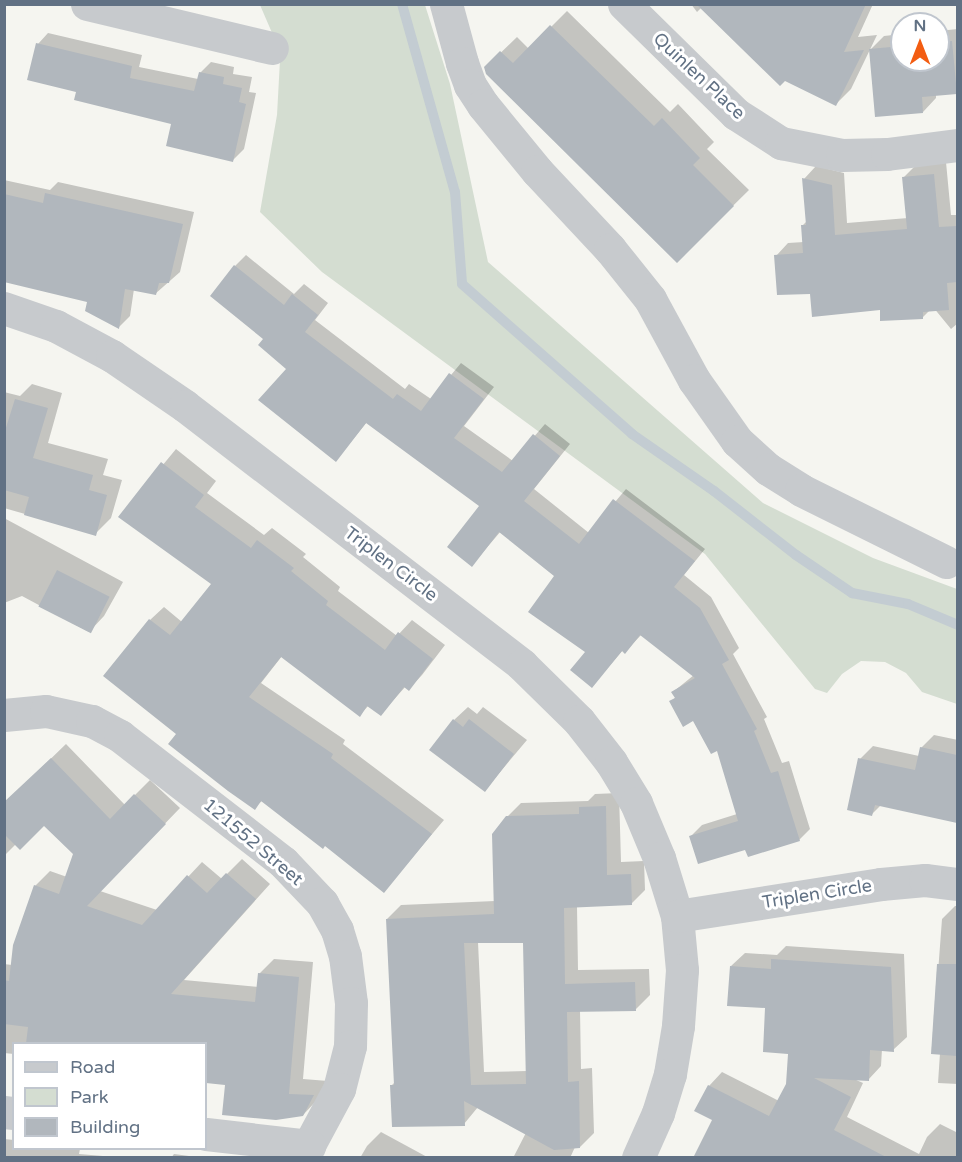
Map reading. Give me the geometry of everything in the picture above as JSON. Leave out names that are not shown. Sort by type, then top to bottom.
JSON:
[{"type":"street","points":[[87,4],[272,48]]},
{"type":"street","points":[[446,4],[470,85],[483,105],[537,171],[610,249],[650,299],[694,380],[737,441],[768,469],[801,490],[946,562]]},
{"type":"street","name":"Quinlen Place","points":[[624,4],[736,114],[781,142],[842,155],[957,146]]},
{"type":"street","name":"Triplen Circle","points":[[4,308],[56,326],[112,356],[176,400],[522,665],[579,721],[612,762],[636,803],[659,858],[677,916],[682,970],[678,1026],[670,1074],[658,1113],[638,1158]]},
{"type":"street","name":"121552 Street","points":[[4,715],[46,711],[92,721],[120,736],[283,862],[322,903],[337,930],[345,956],[351,1003],[350,1046],[339,1089],[305,1152]]},
{"type":"street","name":"Triplen Circle","points":[[677,916],[881,884],[925,880],[957,884]]},
{"type":"street","points":[[207,1134],[305,1152]]},
{"type":"green space","points":[[260,5],[425,5],[450,84],[488,262],[763,503],[873,558],[957,589],[957,704],[922,692],[906,673],[885,662],[861,661],[842,674],[827,693],[815,689],[705,554],[322,272],[260,212],[277,115],[280,60],[279,49]]},
{"type":"building","points":[[696,4],[866,4],[844,52],[864,50],[836,106],[785,81],[780,86]]},
{"type":"building","points":[[550,25],[654,126],[662,118],[700,158],[693,165],[734,206],[677,263],[486,74],[484,67],[500,51],[513,63]]},
{"type":"building","points":[[950,41],[952,41],[957,94],[922,97],[923,113],[875,117],[869,49],[890,47],[890,72],[950,72]]},
{"type":"building","points":[[36,43],[132,66],[130,78],[194,91],[199,72],[224,77],[223,84],[242,88],[239,102],[246,104],[233,162],[166,146],[171,124],[74,100],[76,92],[27,80]]},
{"type":"building","points":[[934,174],[939,227],[957,226],[957,282],[947,283],[949,310],[923,312],[923,319],[880,321],[880,310],[812,317],[810,294],[777,295],[774,255],[803,253],[801,225],[806,225],[802,178],[832,185],[835,235],[907,229],[902,177]]},
{"type":"building","points":[[45,193],[183,224],[169,283],[159,283],[156,295],[125,289],[119,329],[85,311],[87,302],[4,282],[4,194],[43,203]]},
{"type":"building","points":[[234,265],[284,305],[292,294],[318,315],[305,332],[393,399],[397,394],[421,411],[449,373],[484,399],[454,438],[502,472],[533,434],[560,456],[524,501],[579,544],[613,499],[695,561],[674,587],[700,608],[729,660],[722,664],[757,729],[754,731],[771,773],[778,771],[800,841],[748,857],[745,850],[698,864],[689,836],[738,821],[717,751],[711,754],[693,721],[683,727],[669,701],[675,698],[671,692],[695,678],[640,635],[625,654],[622,651],[592,688],[570,670],[585,652],[528,612],[554,576],[499,532],[472,567],[447,547],[479,506],[366,423],[336,462],[258,400],[286,369],[258,345],[263,339],[210,296]]},
{"type":"building","points":[[15,399],[48,408],[33,458],[93,475],[89,490],[107,495],[96,536],[24,515],[29,497],[4,490],[4,434]]},
{"type":"building","points":[[161,462],[204,495],[195,507],[251,548],[257,540],[294,568],[291,571],[328,601],[326,605],[385,650],[398,632],[433,659],[409,691],[404,687],[381,716],[367,706],[360,717],[281,657],[249,697],[333,754],[331,758],[432,834],[384,893],[325,846],[323,849],[261,801],[255,810],[228,791],[168,744],[176,734],[103,676],[149,619],[170,635],[211,584],[118,517]]},
{"type":"building","points":[[57,570],[110,597],[91,633],[38,607]]},
{"type":"building","points":[[453,719],[463,727],[469,719],[514,754],[485,792],[429,750]]},
{"type":"building","points":[[920,747],[957,755],[957,823],[875,805],[872,816],[847,810],[858,758],[915,770]]},
{"type":"building","points":[[51,758],[110,819],[134,794],[166,824],[87,906],[142,925],[187,875],[207,893],[226,873],[256,899],[171,994],[255,1002],[258,973],[299,977],[289,1094],[314,1095],[303,1116],[276,1120],[222,1115],[225,1085],[207,1083],[207,1042],[26,1042],[28,1027],[4,1024],[4,980],[9,981],[13,945],[34,885],[59,894],[73,854],[44,826],[20,850],[4,834],[4,802]]},
{"type":"building","points":[[606,806],[607,875],[631,874],[632,905],[564,908],[565,984],[635,982],[636,1011],[567,1012],[568,1082],[579,1081],[580,1148],[554,1150],[464,1101],[465,1126],[392,1127],[390,1085],[394,1085],[386,919],[494,914],[492,834],[506,816],[579,814],[579,807]],"holes":[[[464,943],[523,943],[526,1084],[471,1085]]]},
{"type":"building","points":[[771,959],[891,967],[894,1052],[870,1050],[869,1081],[814,1078],[851,1097],[834,1130],[888,1158],[693,1158],[712,1120],[694,1111],[708,1085],[769,1116],[786,1084],[788,1054],[763,1052],[765,1008],[727,1006],[730,966],[771,969]]},
{"type":"building","points":[[937,964],[957,964],[957,1056],[931,1054]]},
{"type":"waterway","points":[[402,4],[455,192],[462,284],[632,434],[714,491],[796,555],[852,593],[908,604],[958,625]]}]
